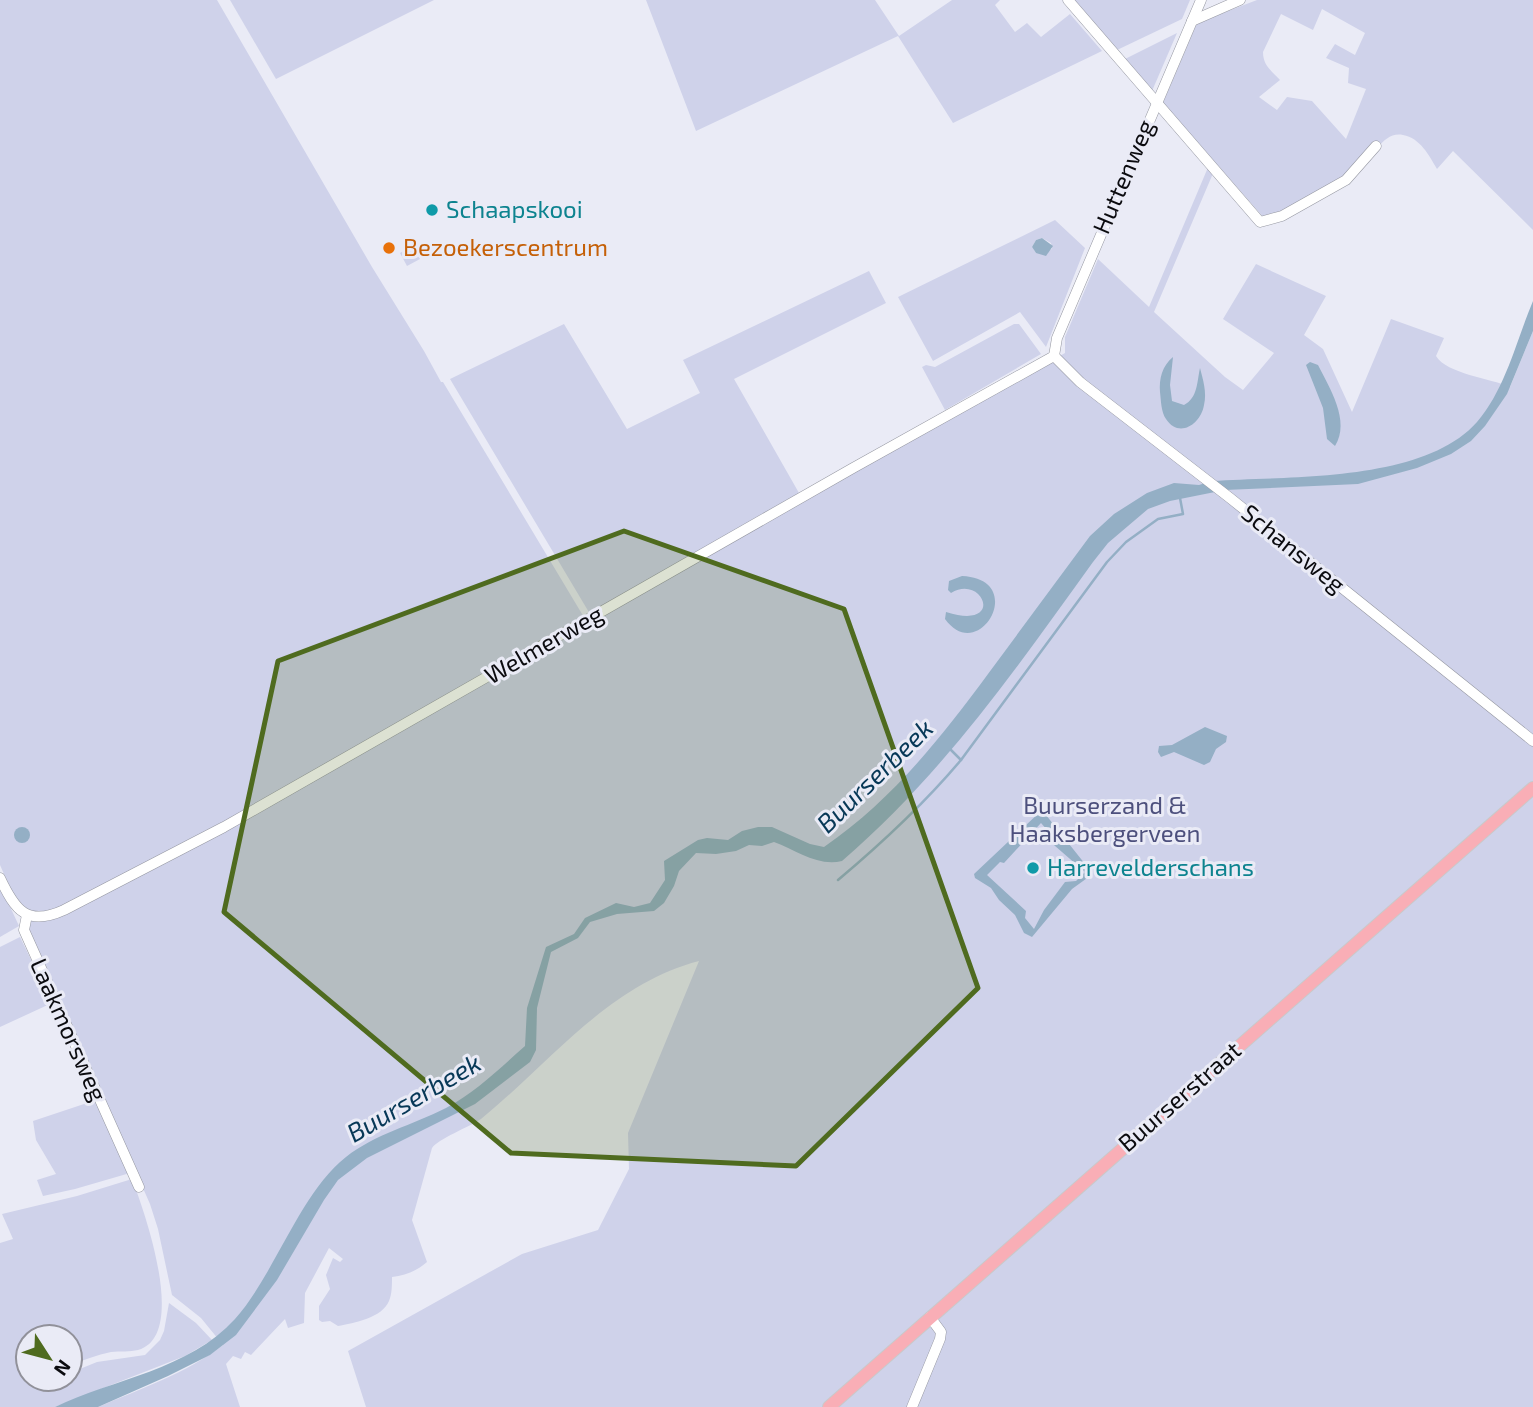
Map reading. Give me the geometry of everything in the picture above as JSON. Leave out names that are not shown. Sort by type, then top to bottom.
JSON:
[{"type":"main road","name":"Buurserstraat","points":[[829,1407],[1533,788]]},
{"type":"street","points":[[1068,0],[1261,222],[1282,216],[1346,180],[1376,146]]},
{"type":"street","name":"Huttenweg","points":[[1054,356],[1057,338],[1201,0]]},
{"type":"street","points":[[1192,21],[1240,0]]},
{"type":"street","name":"Schansweg","points":[[1054,356],[1080,382],[1225,494],[1533,741]]},
{"type":"street","name":"Welmerweg","points":[[27,915],[53,915],[224,827],[1054,356]]},
{"type":"street","points":[[0,878],[10,901],[20,912],[27,915]]},
{"type":"street","name":"Laakmorsweg","points":[[27,915],[24,930],[139,1187]]},
{"type":"street","points":[[912,1407],[940,1339],[941,1332],[930,1317]]},
{"type":"highlighted area","points":[[624,531],[844,609],[978,988],[796,1166],[511,1153],[224,912],[278,661]]},
{"type":"green space","name":"Buurserzand & Haaksbergerveen","points":[[0,0],[217,0],[372,267],[588,624],[1065,353],[1065,337],[1098,259],[1149,307],[1209,165],[1214,171],[1154,312],[1243,390],[1274,353],[1223,319],[1256,264],[1326,296],[1304,335],[1323,349],[1352,412],[1391,319],[1444,338],[1436,356],[1449,367],[1510,387],[1533,331],[1533,1407],[366,1407],[348,1351],[522,1254],[598,1230],[629,1169],[628,1133],[699,961],[666,972],[608,1007],[481,1119],[432,1148],[412,1220],[427,1262],[411,1272],[392,1277],[390,1298],[380,1312],[367,1319],[338,1326],[330,1321],[319,1320],[319,1306],[330,1289],[326,1275],[333,1258],[340,1262],[343,1259],[329,1248],[305,1293],[304,1323],[288,1328],[285,1319],[251,1355],[245,1352],[241,1359],[233,1356],[226,1364],[240,1407],[98,1407],[179,1372],[223,1345],[201,1318],[172,1295],[150,1204],[0,865]]},
{"type":"green space","points":[[230,0],[434,0],[276,79]]},
{"type":"green space","points":[[646,0],[875,0],[899,36],[952,0],[1000,0],[995,5],[1015,32],[1027,23],[1041,37],[1070,14],[1102,51],[953,123],[898,36],[696,131]]},
{"type":"green space","points":[[1073,0],[1190,0],[1182,19],[1117,50]]},
{"type":"green space","points":[[1257,0],[1533,0],[1533,230],[1453,151],[1437,169],[1419,143],[1403,135],[1389,137],[1362,168],[1340,184],[1265,219],[1163,103],[1197,23]],"holes":[[[1322,9],[1365,33],[1355,55],[1335,44],[1326,58],[1349,68],[1348,83],[1366,89],[1346,139],[1312,101],[1287,97],[1277,110],[1259,97],[1280,80],[1266,65],[1263,52],[1281,14],[1313,30]]]},
{"type":"green space","points":[[1177,33],[1152,91],[1125,59]]},
{"type":"green space","points":[[1055,220],[1085,248],[1046,347],[1020,312],[933,361],[898,297]],"holes":[[[1042,238],[1051,243],[1052,249],[1036,253],[1032,247],[1036,240]]]},
{"type":"green space","points":[[413,246],[420,259],[407,266],[400,253]]},
{"type":"green space","points":[[869,271],[886,303],[734,379],[799,493],[590,614],[450,379],[564,324],[627,429],[700,393],[683,360]]},
{"type":"green space","points":[[1014,324],[1019,324],[1041,354],[945,410],[922,367],[935,367]]},
{"type":"green space","points":[[0,885],[19,926],[0,937]]},
{"type":"green space","points":[[20,937],[52,1003],[0,1027],[0,947]]},
{"type":"green space","points":[[96,1100],[130,1173],[43,1196],[37,1180],[56,1174],[36,1140],[33,1121]]},
{"type":"green space","points":[[132,1179],[153,1243],[159,1271],[162,1298],[160,1322],[153,1340],[138,1350],[111,1352],[84,1360],[84,1323],[14,1323],[14,1393],[84,1393],[84,1367],[97,1362],[145,1355],[160,1340],[169,1303],[196,1323],[212,1340],[185,1356],[55,1407],[0,1407],[0,1243],[13,1239],[2,1214],[77,1196]]},
{"type":"shaded area","points":[[1042,238],[1053,246],[1046,256],[1036,253],[1032,247],[1036,240]]},
{"type":"shaded area","points":[[1533,301],[1533,331],[1507,394],[1471,441],[1451,454],[1417,468],[1358,484],[1225,490],[1170,501],[1148,509],[1108,543],[1006,681],[946,756],[879,828],[842,861],[816,860],[774,842],[762,846],[749,845],[736,851],[716,854],[696,853],[679,871],[664,903],[654,911],[617,914],[590,922],[578,938],[551,952],[537,1008],[536,1050],[530,1062],[475,1104],[367,1158],[338,1180],[277,1280],[236,1335],[210,1355],[98,1407],[55,1407],[173,1362],[196,1350],[235,1319],[263,1280],[301,1212],[330,1172],[346,1157],[369,1142],[457,1102],[525,1046],[527,1008],[546,947],[574,934],[585,918],[616,903],[634,907],[650,903],[665,880],[664,861],[698,840],[728,840],[742,831],[772,827],[810,844],[824,847],[871,810],[933,745],[1090,536],[1114,514],[1147,493],[1174,483],[1199,485],[1212,481],[1352,472],[1389,466],[1423,456],[1453,442],[1477,422],[1496,394]]},
{"type":"shaded area","points":[[1173,357],[1170,385],[1172,401],[1184,405],[1189,402],[1196,389],[1200,368],[1205,400],[1199,418],[1189,427],[1177,428],[1164,416],[1161,378],[1166,364]]},
{"type":"shaded area","points":[[1310,362],[1318,365],[1337,404],[1341,426],[1335,446],[1327,439],[1323,408],[1306,365]]},
{"type":"shaded area","points":[[962,576],[982,581],[992,591],[995,603],[991,616],[983,627],[971,633],[958,631],[945,619],[946,612],[965,616],[977,614],[982,609],[983,602],[972,590],[962,589],[951,593],[948,590],[949,581]]},
{"type":"shaded area","points":[[1205,727],[1227,736],[1226,742],[1216,749],[1210,762],[1204,765],[1174,752],[1161,757],[1159,746],[1172,745]]},
{"type":"shaded area","points":[[1042,810],[1089,869],[1090,876],[1072,889],[1032,937],[1024,933],[1015,915],[991,888],[975,878],[974,874]],"holes":[[[1041,823],[1048,831],[1047,839],[1085,872],[1076,881],[1065,882],[1044,910],[1034,929],[1025,918],[1026,911],[987,875],[1000,862],[1004,863]]]},
{"type":"shaded area","points":[[22,827],[30,835],[22,843],[14,835]]},
{"type":"waterway","points":[[961,760],[1107,562],[1126,542],[1158,519],[1183,514],[1180,498]]},
{"type":"waterway","points":[[838,880],[902,823],[961,760],[951,750]]},
{"type":"place","name":"Schaapskooi","points":[[432,210]]},
{"type":"place","name":"Bezoekerscentrum","points":[[389,248]]},
{"type":"place","name":"Harrevelderschans","points":[[1033,868]]},
{"type":"water label","name":"Buurserbeek","points":[[875,776]]},
{"type":"water label","name":"Buurserbeek","points":[[414,1098]]}]
